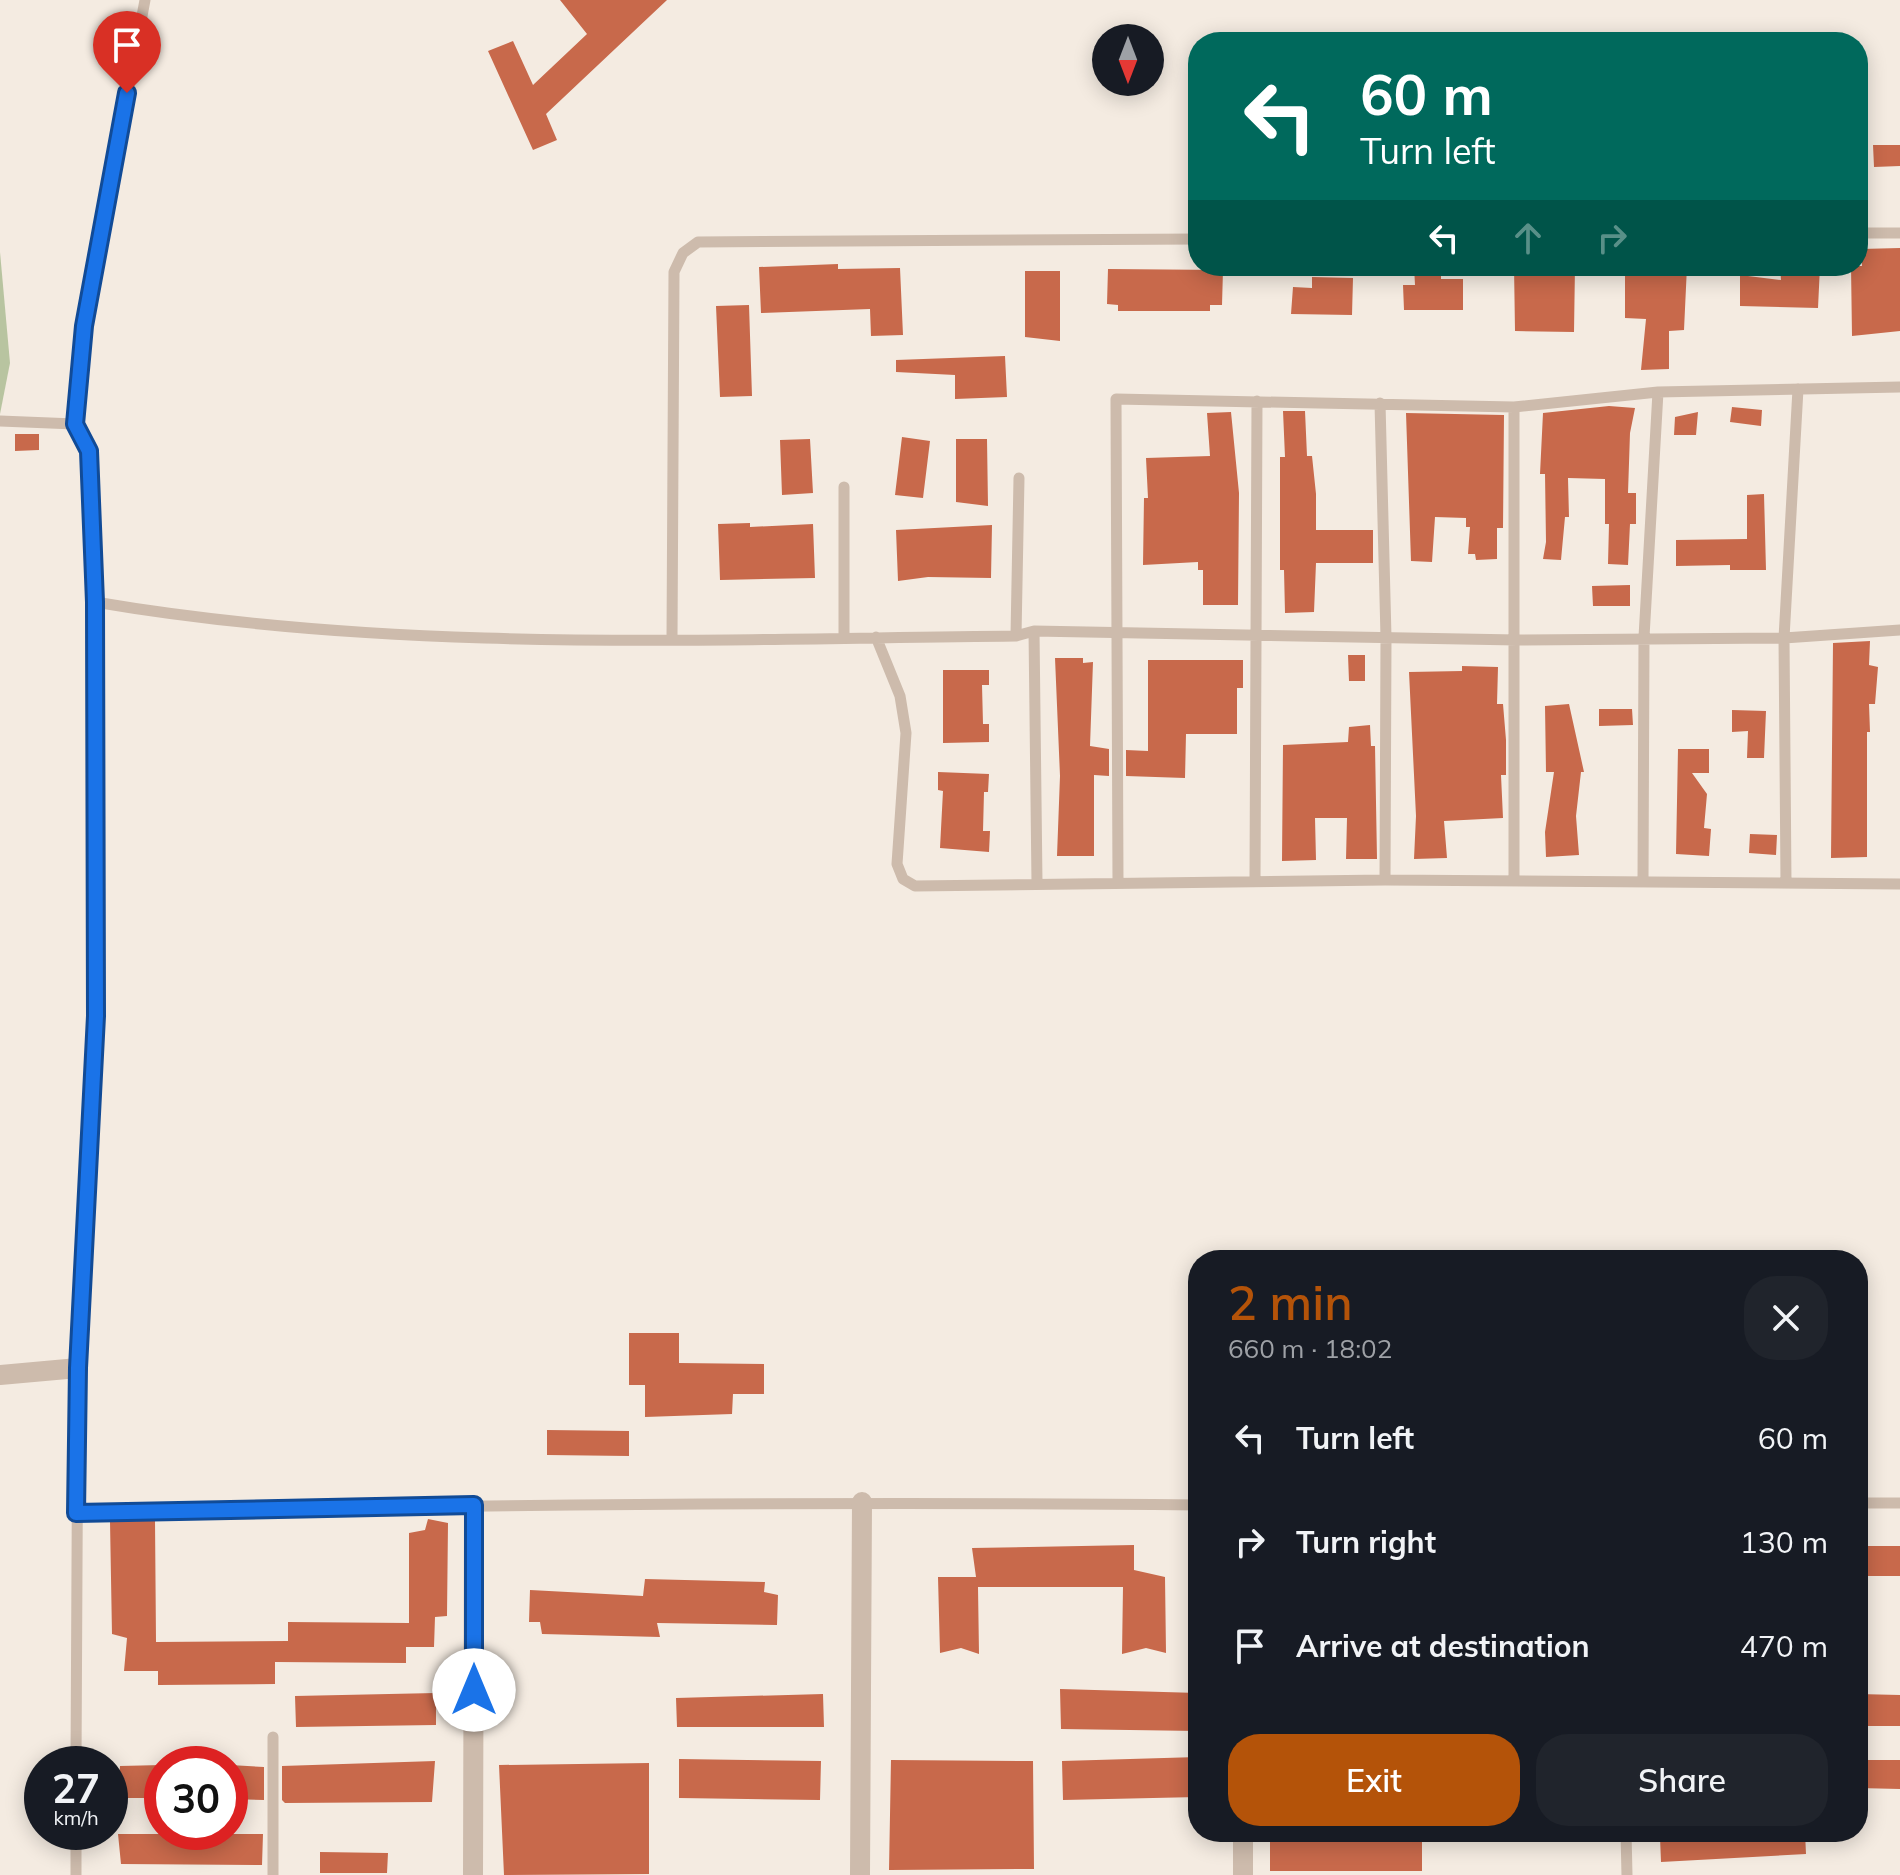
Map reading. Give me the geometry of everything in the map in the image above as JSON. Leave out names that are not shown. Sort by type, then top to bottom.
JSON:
[{"type":"street","points":[[0,1375],[78,1368]]},
{"type":"street","points":[[860,1875],[862,1502]]},
{"type":"street","points":[[473,1875],[474,1505]]},
{"type":"street","points":[[1243,1842],[1243,1875]]},
{"type":"lane","points":[[76,1746],[78,1368],[96,1016],[95,602],[89,451],[75,424],[84,326],[145,0]]},
{"type":"lane","points":[[1868,233],[1900,233]]},
{"type":"lane","points":[[672,639],[674,272],[683,253],[690,247],[698,242],[1188,239]]},
{"type":"lane","points":[[1118,881],[1116,399],[1514,407],[1658,392],[1900,387]]},
{"type":"lane","points":[[1786,882],[1784,638],[1798,389]]},
{"type":"lane","points":[[1643,881],[1644,637],[1658,392]]},
{"type":"lane","points":[[1255,880],[1257,401]]},
{"type":"lane","points":[[1380,403],[1386,637],[1385,880]]},
{"type":"lane","points":[[1514,407],[1517,640],[1514,881]]},
{"type":"lane","points":[[0,421],[75,424]]},
{"type":"lane","points":[[1016,636],[1019,478]]},
{"type":"lane","points":[[844,487],[844,636]]},
{"type":"lane","points":[[95,602],[177,616],[496,641],[1016,636],[1034,631],[1517,640],[1784,638],[1900,630]]},
{"type":"lane","points":[[1034,631],[1037,883]]},
{"type":"lane","points":[[876,637],[900,696],[906,733],[897,864],[903,879],[915,886],[1255,880],[1900,884]]},
{"type":"lane","points":[[76,1513],[474,1505],[862,1502],[1188,1505]]},
{"type":"lane","points":[[1868,1503],[1900,1503]]},
{"type":"lane","points":[[273,1737],[273,1875]]},
{"type":"lane","points":[[1626,1842],[1627,1875]]},
{"type":"lane","points":[[76,1850],[76,1875]]},
{"type":"green space","points":[[0,252],[10,363],[0,414]]},
{"type":"building","points":[[560,0],[667,0],[546,114],[557,140],[533,150],[488,51],[513,41],[533,85],[587,34]]},
{"type":"building","points":[[1873,145],[1900,145],[1900,166],[1874,167]]},
{"type":"building","points":[[1900,248],[1900,331],[1852,336],[1851,276],[1868,276],[1868,249]]},
{"type":"building","points":[[838,264],[838,269],[900,268],[903,335],[871,336],[870,309],[761,313],[759,267]]},
{"type":"building","points":[[1108,269],[1188,270],[1188,276],[1223,276],[1222,305],[1210,305],[1210,311],[1118,311],[1118,305],[1107,304]]},
{"type":"building","points":[[1025,271],[1060,271],[1060,341],[1025,337]]},
{"type":"building","points":[[1415,276],[1463,279],[1463,310],[1404,310],[1403,285],[1415,285]]},
{"type":"building","points":[[1514,276],[1575,276],[1574,332],[1515,331]]},
{"type":"building","points":[[1625,276],[1687,276],[1684,330],[1669,331],[1669,369],[1641,370],[1646,319],[1625,318]]},
{"type":"building","points":[[1740,276],[1781,280],[1781,276],[1820,276],[1818,308],[1740,306]]},
{"type":"building","points":[[1312,277],[1353,278],[1352,315],[1291,314],[1293,287],[1312,288]]},
{"type":"building","points":[[749,305],[752,396],[720,397],[716,306]]},
{"type":"building","points":[[1005,356],[1007,397],[955,399],[955,375],[896,372],[896,360]]},
{"type":"building","points":[[1609,406],[1635,408],[1630,433],[1628,493],[1636,493],[1636,524],[1630,524],[1628,565],[1608,564],[1609,524],[1605,524],[1605,479],[1568,478],[1569,517],[1565,517],[1561,560],[1543,559],[1546,542],[1545,474],[1540,474],[1543,413]]},
{"type":"building","points":[[1732,407],[1762,410],[1761,426],[1730,422]]},
{"type":"building","points":[[1283,411],[1305,411],[1307,456],[1312,456],[1316,494],[1316,530],[1373,530],[1373,563],[1316,563],[1314,612],[1285,613],[1284,570],[1280,570],[1280,457],[1285,457]]},
{"type":"building","points":[[1231,412],[1239,493],[1238,605],[1203,605],[1203,570],[1198,570],[1198,562],[1143,565],[1144,498],[1148,498],[1146,458],[1210,456],[1207,413]]},
{"type":"building","points":[[1698,412],[1696,435],[1674,435],[1675,417]]},
{"type":"building","points":[[1406,413],[1504,415],[1503,528],[1497,528],[1497,559],[1476,560],[1475,554],[1468,554],[1470,527],[1466,527],[1466,518],[1435,517],[1432,562],[1411,561]]},
{"type":"building","points":[[15,434],[39,434],[39,450],[15,451]]},
{"type":"building","points":[[902,437],[930,441],[923,498],[895,495]]},
{"type":"building","points":[[810,439],[813,493],[782,495],[780,440]]},
{"type":"building","points":[[956,439],[987,439],[988,506],[956,502]]},
{"type":"building","points":[[1764,494],[1766,570],[1730,570],[1730,565],[1676,566],[1676,540],[1747,539],[1747,495]]},
{"type":"building","points":[[750,523],[750,527],[813,524],[815,578],[720,580],[718,524]]},
{"type":"building","points":[[992,525],[991,578],[928,577],[898,581],[896,530]]},
{"type":"building","points":[[1630,585],[1630,606],[1593,606],[1592,586]]},
{"type":"building","points":[[1870,641],[1869,665],[1878,667],[1875,704],[1869,704],[1870,732],[1867,732],[1867,857],[1831,858],[1833,643]]},
{"type":"building","points":[[1348,655],[1365,655],[1365,681],[1349,681]]},
{"type":"building","points":[[1055,658],[1083,658],[1083,663],[1093,662],[1090,746],[1109,749],[1109,776],[1094,775],[1094,856],[1057,856],[1060,776]]},
{"type":"building","points":[[1148,660],[1243,660],[1243,688],[1237,688],[1237,734],[1186,734],[1185,778],[1126,776],[1126,750],[1148,751]]},
{"type":"building","points":[[1462,666],[1498,667],[1497,704],[1503,704],[1506,740],[1506,775],[1501,775],[1503,818],[1444,821],[1447,858],[1414,859],[1416,816],[1409,672],[1462,671]]},
{"type":"building","points":[[943,670],[989,670],[989,685],[982,685],[983,724],[989,724],[989,742],[943,743]]},
{"type":"building","points":[[1569,704],[1584,772],[1581,772],[1576,816],[1579,855],[1546,857],[1545,832],[1554,772],[1546,772],[1545,706]]},
{"type":"building","points":[[1599,709],[1632,709],[1633,725],[1599,726]]},
{"type":"building","points":[[1732,710],[1766,711],[1764,758],[1747,758],[1748,731],[1732,732]]},
{"type":"building","points":[[1370,725],[1371,746],[1375,746],[1377,859],[1346,859],[1347,818],[1315,818],[1316,860],[1282,861],[1283,745],[1348,742],[1349,727]]},
{"type":"building","points":[[1678,749],[1709,749],[1709,773],[1692,773],[1707,794],[1704,828],[1711,829],[1709,856],[1676,854]]},
{"type":"building","points":[[938,772],[989,774],[988,792],[984,792],[983,831],[990,831],[989,852],[940,848],[943,791],[938,790]]},
{"type":"building","points":[[1750,834],[1777,835],[1776,855],[1749,853]]},
{"type":"building","points":[[629,1333],[679,1333],[679,1363],[764,1364],[764,1394],[733,1394],[732,1414],[645,1417],[645,1385],[629,1385]]},
{"type":"building","points":[[547,1430],[629,1431],[629,1456],[547,1455]]},
{"type":"building","points":[[428,1519],[448,1523],[447,1616],[435,1617],[434,1647],[406,1647],[406,1663],[275,1662],[275,1684],[158,1685],[158,1671],[124,1671],[127,1638],[112,1634],[110,1521],[155,1520],[156,1642],[288,1641],[288,1622],[409,1623],[409,1533],[425,1530]]},
{"type":"building","points":[[1134,1545],[1134,1570],[1165,1577],[1166,1653],[1146,1648],[1122,1654],[1123,1587],[978,1587],[979,1654],[961,1648],[940,1653],[938,1577],[976,1577],[972,1548]]},
{"type":"building","points":[[1868,1546],[1900,1546],[1900,1576],[1868,1576]]},
{"type":"building","points":[[645,1579],[765,1582],[764,1592],[778,1595],[777,1625],[657,1623],[660,1637],[542,1634],[540,1622],[529,1622],[530,1590],[643,1596]]},
{"type":"building","points":[[1060,1689],[1188,1693],[1188,1731],[1061,1729]]},
{"type":"building","points":[[436,1693],[436,1725],[296,1727],[295,1696]]},
{"type":"building","points":[[823,1694],[824,1727],[677,1727],[676,1698]]},
{"type":"building","points":[[1868,1694],[1900,1695],[1900,1726],[1868,1726]]},
{"type":"building","points":[[1188,1757],[1188,1797],[1063,1800],[1062,1761]]},
{"type":"building","points":[[679,1759],[821,1761],[820,1800],[679,1798]]},
{"type":"building","points":[[891,1760],[1033,1761],[1034,1869],[889,1870]]},
{"type":"building","points":[[1868,1760],[1900,1760],[1900,1789],[1868,1788]]},
{"type":"building","points":[[435,1761],[432,1802],[285,1803],[282,1800],[282,1766]]},
{"type":"building","points":[[649,1763],[649,1874],[504,1875],[499,1765]]},
{"type":"building","points":[[144,1765],[144,1798],[128,1798],[128,1766]]},
{"type":"building","points":[[248,1766],[264,1767],[264,1800],[248,1800]]},
{"type":"building","points":[[128,1834],[144,1834],[144,1850],[248,1850],[248,1834],[263,1834],[262,1865],[121,1864],[120,1850],[128,1850]]},
{"type":"building","points":[[1270,1842],[1422,1842],[1422,1871],[1270,1871]]},
{"type":"building","points":[[1660,1842],[1805,1842],[1806,1854],[1661,1862]]},
{"type":"building","points":[[320,1852],[388,1853],[387,1873],[320,1873]]},
{"type":"route","points":[[127,93],[84,326],[75,424],[89,451],[95,602],[96,1016],[78,1368],[76,1513],[474,1505],[474,1690]]}]
